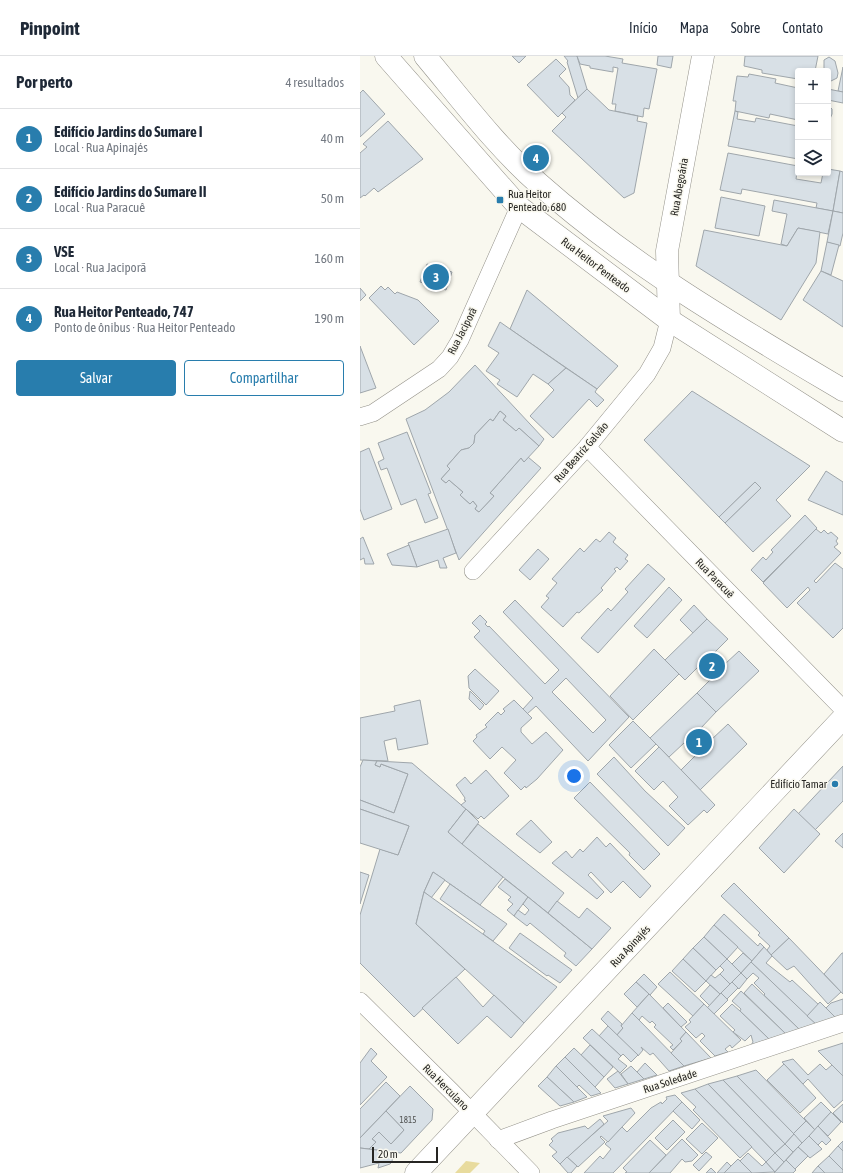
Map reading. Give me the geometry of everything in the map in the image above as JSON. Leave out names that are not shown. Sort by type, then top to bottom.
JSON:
[{"type":"main road","name":"Rua Heitor Penteado","points":[[386,56],[519,207],[669,320],[843,431]]},
{"type":"main road","points":[[426,56],[499,144],[537,182],[580,218],[667,282],[843,390]]},
{"type":"main road","name":"Rua Abegoária","points":[[669,320],[667,250],[703,56]]},
{"type":"main road","name":"Rua Apinajés","points":[[416,1173],[843,718]]},
{"type":"street","name":"Rua Jaciporã","points":[[360,417],[373,413],[439,369],[450,357],[460,340],[519,207]]},
{"type":"street","name":"Rua Beatriz Galvão","points":[[473,571],[587,447],[647,374],[662,348],[669,320]]},
{"type":"street","name":"Rua Paracuê","points":[[587,447],[843,709]]},
{"type":"street","name":"Rua Herculano","points":[[360,1001],[531,1173]]},
{"type":"street","name":"Rua Soledade","points":[[498,1140],[559,1117],[843,1023]]},
{"type":"shaded area","points":[[466,1161],[480,1163],[470,1173],[455,1173]]},
{"type":"building","points":[[512,56],[526,56],[519,63]]},
{"type":"building","points":[[564,56],[577,56],[587,89],[578,98],[567,62],[568,61]]},
{"type":"building","points":[[577,56],[605,56],[623,59],[622,63],[657,69],[649,109],[644,108],[643,117],[615,111],[616,104],[612,104],[618,68],[613,67],[613,72],[590,68],[590,66],[580,64]]},
{"type":"building","points":[[658,56],[673,56],[671,68],[657,65]]},
{"type":"building","points":[[745,56],[818,56],[816,68],[795,68],[795,78],[762,73],[762,70],[744,66]]},
{"type":"building","points":[[829,57],[835,61],[838,73],[837,78],[831,81],[831,68],[824,68],[824,60]]},
{"type":"building","points":[[556,59],[566,69],[559,76],[569,87],[570,95],[575,100],[558,117],[527,85]]},
{"type":"building","points":[[843,67],[843,92],[838,91]]},
{"type":"building","points":[[749,74],[776,79],[775,83],[795,87],[795,119],[770,114],[769,118],[735,111],[736,101],[733,101],[737,76],[748,77]]},
{"type":"building","points":[[587,89],[609,110],[638,116],[637,121],[647,123],[634,193],[624,198],[552,131],[566,117],[562,113]]},
{"type":"building","points":[[363,90],[385,114],[360,137],[360,93]]},
{"type":"building","points":[[831,90],[843,92],[843,103],[831,101]]},
{"type":"building","points":[[735,111],[738,112],[737,119],[755,122],[756,118],[795,125],[795,158],[728,146]]},
{"type":"building","points":[[388,121],[423,159],[378,192],[374,188],[365,196],[364,195],[360,198],[360,153],[367,147],[363,144]]},
{"type":"building","points":[[728,153],[795,165],[796,179],[821,183],[822,176],[831,176],[831,170],[840,171],[833,211],[816,208],[817,203],[742,189],[741,194],[720,190]]},
{"type":"building","points":[[840,171],[843,172],[843,213],[833,211]]},
{"type":"building","points":[[721,197],[765,206],[759,236],[715,228]]},
{"type":"building","points":[[774,200],[833,211],[828,234],[798,228],[787,246],[781,244],[787,214],[772,211]]},
{"type":"building","points":[[833,211],[843,213],[843,233],[840,246],[827,242]]},
{"type":"building","points":[[798,228],[820,232],[816,263],[781,320],[696,266],[704,230],[787,246]]},
{"type":"building","points":[[827,242],[839,245],[831,275],[821,271]]},
{"type":"building","points":[[427,264],[452,272],[446,290],[420,282]]},
{"type":"building","points":[[821,271],[843,281],[843,327],[803,300]]},
{"type":"building","points":[[381,286],[385,290],[388,287],[395,294],[397,292],[418,300],[439,321],[414,345],[369,298]]},
{"type":"building","points":[[360,288],[366,295],[360,301]]},
{"type":"building","points":[[527,290],[618,366],[597,389],[510,329]]},
{"type":"building","points":[[500,322],[566,368],[548,384],[533,374],[517,397],[497,384],[500,380],[486,371],[499,353],[488,346]]},
{"type":"building","points":[[360,346],[376,388],[360,393]]},
{"type":"building","points":[[475,365],[544,439],[539,446],[519,428],[516,431],[503,420],[506,416],[500,411],[493,421],[490,419],[475,435],[474,443],[469,448],[461,450],[447,466],[450,469],[441,479],[446,483],[449,480],[463,492],[460,495],[470,504],[473,501],[477,506],[475,509],[479,512],[494,496],[490,493],[521,458],[524,462],[528,457],[541,468],[459,560],[406,419],[425,410],[449,392]]},
{"type":"building","points":[[566,368],[597,389],[595,392],[604,400],[597,407],[589,399],[553,438],[530,416],[554,390],[548,384]]},
{"type":"building","points":[[692,391],[810,466],[776,500],[791,516],[753,552],[725,523],[761,488],[755,482],[719,517],[644,440]]},
{"type":"building","points":[[500,411],[506,416],[503,420],[516,431],[519,428],[539,446],[524,462],[521,458],[490,493],[494,496],[479,512],[475,509],[477,506],[473,501],[470,504],[460,495],[463,492],[449,480],[446,483],[441,479],[450,469],[447,466],[461,450],[469,448],[474,443],[475,435],[490,419],[493,421]]},
{"type":"building","points":[[407,432],[431,493],[428,494],[438,518],[425,523],[416,499],[401,505],[387,468],[381,470],[378,462],[384,459],[378,443]]},
{"type":"building","points":[[369,448],[392,509],[364,520],[360,509],[360,452]]},
{"type":"building","points":[[826,471],[843,482],[843,515],[808,500]]},
{"type":"building","points":[[755,482],[761,488],[725,523],[719,517]]},
{"type":"building","points":[[805,515],[817,528],[763,582],[751,570],[763,557],[766,560],[773,552],[771,550]]},
{"type":"building","points":[[448,529],[456,553],[443,558],[447,568],[440,568],[438,560],[417,567],[408,543]]},
{"type":"building","points":[[816,529],[821,533],[824,530],[828,534],[831,532],[838,538],[836,541],[838,544],[834,547],[841,553],[814,581],[816,583],[835,563],[843,569],[843,628],[833,638],[797,603],[810,590],[808,587],[787,608],[763,583]]},
{"type":"building","points":[[609,532],[616,538],[613,542],[628,555],[625,559],[628,561],[620,570],[617,567],[614,569],[616,571],[601,588],[603,590],[579,613],[577,612],[563,627],[541,607],[549,598],[546,596],[557,583],[552,579],[580,548],[584,552],[596,539],[600,542]]},
{"type":"building","points":[[363,537],[374,564],[365,564],[364,558],[360,560],[360,539]]},
{"type":"building","points":[[409,545],[417,567],[392,565],[387,554]]},
{"type":"building","points":[[538,549],[549,559],[530,580],[519,570]]},
{"type":"building","points":[[648,564],[665,579],[598,653],[581,638],[608,608],[611,611],[628,592],[625,589]]},
{"type":"building","points":[[669,587],[682,600],[647,638],[634,626]]},
{"type":"building","points":[[515,600],[629,717],[588,761],[536,706],[527,714],[523,709],[533,698],[474,637],[480,631],[472,623],[480,615],[487,622],[485,624],[488,627],[489,626],[545,684],[559,670],[503,612]],"holes":[[[566,678],[606,720],[593,733],[552,692]]]},
{"type":"building","points":[[694,605],[707,619],[693,633],[680,620]]},
{"type":"building","points":[[707,619],[728,639],[714,653],[725,664],[739,651],[759,671],[716,712],[697,693],[710,680],[698,667],[685,680],[665,660]]},
{"type":"building","points":[[654,649],[679,674],[633,720],[610,696]]},
{"type":"building","points":[[475,669],[499,691],[486,705],[469,688],[468,676]]},
{"type":"building","points":[[470,691],[484,705],[480,710],[469,699]]},
{"type":"building","points":[[697,693],[716,712],[700,729],[711,740],[728,724],[747,744],[700,790],[681,770],[696,755],[684,743],[669,757],[650,738]]},
{"type":"building","points":[[420,700],[428,744],[398,750],[396,738],[384,741],[388,761],[360,760],[360,718],[395,711],[394,706]]},
{"type":"building","points":[[514,700],[532,718],[521,728],[521,732],[532,744],[546,732],[563,750],[537,779],[521,790],[504,773],[516,760],[502,747],[490,759],[473,741],[477,737],[476,735],[487,727],[485,725],[498,712],[501,715],[505,711],[503,709]]},
{"type":"building","points":[[633,721],[656,744],[631,768],[609,745]]},
{"type":"building","points":[[659,747],[715,805],[707,813],[704,810],[688,825],[669,806],[678,797],[663,781],[654,790],[635,771]]},
{"type":"building","points":[[614,757],[645,791],[685,828],[668,846],[597,774]]},
{"type":"building","points":[[363,760],[377,761],[375,765],[380,767],[381,764],[408,774],[394,813],[360,800],[360,767]]},
{"type":"building","points":[[377,761],[412,763],[466,809],[448,832],[503,877],[480,905],[433,872],[424,892],[416,924],[465,969],[414,1017],[360,963],[360,915],[380,849],[398,855],[409,826],[360,809],[360,800],[394,813],[408,774],[381,764],[380,767],[375,765]]},
{"type":"building","name":"Edifício Tamar","points":[[843,766],[843,801],[815,830],[798,814]]},
{"type":"building","points":[[486,770],[509,796],[484,819],[481,816],[478,819],[461,805],[466,801],[456,785],[465,777],[471,784]]},
{"type":"building","points":[[590,782],[660,854],[644,870],[629,855],[630,853],[574,798]]},
{"type":"building","points":[[360,809],[409,826],[398,855],[360,843]]},
{"type":"building","points":[[466,809],[479,822],[462,844],[448,832]]},
{"type":"building","points":[[794,809],[820,834],[784,873],[759,848]]},
{"type":"building","points":[[531,820],[552,842],[540,853],[516,834]]},
{"type":"building","points":[[478,824],[564,893],[548,913],[462,844]]},
{"type":"building","points":[[843,833],[843,848],[835,841]]},
{"type":"building","points":[[597,837],[606,847],[610,843],[651,886],[640,898],[623,881],[611,893],[591,872],[588,875],[604,892],[597,899],[552,863],[566,851],[572,858],[580,849],[583,852]]},
{"type":"building","points":[[360,872],[369,875],[360,904]]},
{"type":"building","points":[[433,872],[445,880],[431,898],[424,892]]},
{"type":"building","points":[[505,879],[528,897],[514,916],[507,910],[513,904],[508,900],[511,897],[498,887]]},
{"type":"building","points":[[734,883],[789,938],[771,955],[767,950],[770,946],[758,935],[760,933],[721,896]]},
{"type":"building","points":[[450,884],[507,924],[493,941],[483,934],[485,931],[440,899]]},
{"type":"building","points":[[424,892],[557,987],[524,1023],[416,924]]},
{"type":"building","points":[[528,897],[592,949],[576,966],[564,956],[566,953],[530,923],[527,926],[514,916],[518,910],[525,915],[529,910],[523,904]]},
{"type":"building","points":[[557,901],[579,918],[587,908],[611,928],[592,949],[548,913]]},
{"type":"building","points":[[724,914],[758,946],[760,943],[764,947],[752,961],[714,925]]},
{"type":"building","points":[[714,925],[738,947],[727,959],[704,937]]},
{"type":"building","points":[[520,933],[572,970],[560,983],[548,975],[547,976],[509,948]]},
{"type":"building","points":[[704,937],[727,959],[716,970],[693,948]]},
{"type":"building","points":[[789,938],[841,992],[828,1004],[794,966],[787,970],[771,955]]},
{"type":"building","points":[[764,947],[772,956],[766,963],[790,982],[792,980],[819,1005],[807,1016],[751,962]]},
{"type":"building","points":[[693,948],[716,970],[706,981],[683,959]]},
{"type":"building","points":[[743,953],[752,961],[741,973],[732,964]]},
{"type":"building","points":[[843,953],[843,994],[824,974]]},
{"type":"building","points":[[683,959],[706,981],[695,992],[672,971]]},
{"type":"building","points":[[727,959],[741,973],[730,984],[720,974],[724,970],[720,966]]},
{"type":"building","points":[[751,962],[816,1024],[799,1029],[764,995],[765,994],[754,983],[759,978],[753,973],[747,979],[741,973]]},
{"type":"building","points":[[670,972],[704,1004],[693,1016],[658,984]]},
{"type":"building","points":[[741,973],[747,979],[739,989],[732,982]]},
{"type":"building","points":[[644,974],[657,987],[650,995],[636,982]]},
{"type":"building","points":[[720,974],[730,984],[720,994],[706,981],[711,975],[715,978]]},
{"type":"building","points":[[456,977],[483,1007],[494,995],[524,1023],[511,1038],[487,1016],[458,1044],[422,1008]]},
{"type":"building","points":[[636,982],[649,994],[637,1007],[624,994]]},
{"type":"building","points":[[732,982],[738,988],[727,999],[721,993]]},
{"type":"building","points":[[752,984],[799,1029],[786,1034],[744,993]]},
{"type":"building","points":[[710,985],[720,994],[710,1006],[700,996]]},
{"type":"building","points":[[741,991],[786,1034],[769,1039],[740,1011],[741,1009],[732,1001]]},
{"type":"building","points":[[721,993],[728,1000],[714,1014],[707,1008]]},
{"type":"building","points":[[649,994],[686,1032],[680,1039],[682,1041],[673,1050],[670,1047],[673,1045],[654,1027],[656,1025],[652,1021],[650,1023],[642,1016],[639,1020],[632,1013]]},
{"type":"building","points":[[843,999],[843,1015],[836,1018],[826,1008],[831,1003]]},
{"type":"building","points":[[820,1002],[836,1018],[816,1024],[807,1016]]},
{"type":"building","points":[[668,1003],[687,1022],[681,1027],[663,1008]]},
{"type":"building","points":[[704,1004],[741,1040],[732,1048],[730,1045],[725,1049],[728,1052],[715,1056],[700,1041],[705,1036],[702,1033],[696,1038],[685,1027],[691,1022],[689,1020]]},
{"type":"building","points":[[732,1004],[769,1039],[751,1045],[753,1042],[751,1035],[745,1041],[733,1032],[735,1030],[720,1016]]},
{"type":"building","points":[[608,1011],[622,1024],[621,1026],[623,1028],[617,1035],[601,1019]]},
{"type":"building","points":[[632,1013],[684,1066],[669,1071],[653,1053],[650,1055],[641,1047],[643,1050],[638,1056],[617,1035],[623,1028],[621,1026]]},
{"type":"building","points":[[608,1026],[638,1055],[631,1062],[623,1054],[621,1056],[599,1036]]},
{"type":"building","points":[[592,1029],[621,1056],[618,1059],[627,1066],[620,1073],[583,1038]]},
{"type":"building","points":[[686,1032],[711,1058],[684,1066],[671,1053],[682,1041],[680,1039]]},
{"type":"building","points":[[843,1043],[843,1076],[818,1051]]},
{"type":"building","points":[[590,1045],[613,1067],[604,1077],[581,1055]]},
{"type":"building","points":[[371,1048],[377,1054],[371,1061],[387,1077],[360,1105],[360,1063]]},
{"type":"building","points":[[574,1048],[604,1077],[595,1087],[565,1057]]},
{"type":"building","points":[[565,1057],[601,1093],[591,1096],[579,1085],[577,1087],[556,1066]]},
{"type":"building","points":[[793,1059],[808,1075],[820,1064],[826,1070],[832,1065],[843,1076],[843,1100],[834,1108],[808,1079],[803,1084],[782,1062]]},
{"type":"building","points":[[645,1063],[657,1075],[644,1079],[637,1072]]},
{"type":"building","points":[[784,1064],[816,1098],[800,1113],[767,1080]]},
{"type":"building","points":[[556,1066],[587,1097],[574,1102],[547,1077]]},
{"type":"building","points":[[631,1066],[644,1079],[628,1084],[621,1074]]},
{"type":"building","points":[[756,1070],[806,1121],[793,1134],[737,1076]]},
{"type":"building","points":[[618,1071],[628,1084],[615,1088],[607,1079]]},
{"type":"building","points":[[737,1076],[794,1134],[785,1144],[723,1080]]},
{"type":"building","points":[[547,1077],[574,1102],[560,1106],[538,1086]]},
{"type":"building","points":[[723,1080],[785,1144],[775,1153],[708,1084]]},
{"type":"building","points":[[386,1082],[400,1096],[360,1138],[360,1109]]},
{"type":"building","points":[[708,1084],[775,1153],[766,1162],[695,1089]]},
{"type":"building","points":[[410,1086],[433,1109],[432,1120],[401,1153],[369,1149],[376,1142],[372,1139],[379,1132],[391,1144],[404,1130],[386,1111]]},
{"type":"building","points":[[695,1089],[752,1147],[740,1158],[693,1110],[696,1107],[681,1093]]},
{"type":"building","points":[[675,1095],[682,1102],[613,1173],[584,1173],[600,1156],[603,1159],[611,1149],[605,1144],[622,1127],[627,1132],[651,1108],[661,1102],[662,1104],[667,1099],[666,1097]]},
{"type":"building","points":[[682,1102],[700,1120],[692,1129],[673,1111]]},
{"type":"building","points":[[821,1102],[831,1112],[815,1130],[804,1118]]},
{"type":"building","points":[[843,1104],[843,1123],[833,1113]]},
{"type":"building","points":[[631,1108],[635,1113],[608,1142],[601,1136],[600,1137],[605,1142],[578,1167],[567,1157],[608,1121],[603,1116]]},
{"type":"building","points":[[386,1111],[404,1130],[391,1144],[379,1132],[372,1139],[376,1142],[369,1149],[360,1148],[360,1138]]},
{"type":"building","points":[[831,1112],[841,1122],[828,1136],[818,1126]]},
{"type":"building","points":[[600,1119],[604,1124],[560,1164],[552,1156],[557,1152],[549,1145],[553,1141],[551,1139],[558,1133],[585,1126],[588,1129]]},
{"type":"building","points":[[673,1120],[685,1132],[667,1150],[655,1138]]},
{"type":"building","points":[[806,1121],[815,1130],[802,1143],[793,1134]]},
{"type":"building","points":[[702,1123],[718,1138],[702,1154],[686,1139]]},
{"type":"building","points":[[818,1126],[831,1140],[826,1145],[822,1141],[818,1145],[809,1136]]},
{"type":"building","points":[[794,1134],[802,1143],[793,1152],[785,1144]]},
{"type":"building","points":[[809,1136],[822,1149],[810,1158],[798,1147]]},
{"type":"building","points":[[682,1139],[698,1155],[692,1161],[685,1162],[682,1159],[670,1173],[649,1173]]},
{"type":"building","points":[[650,1140],[666,1155],[649,1173],[625,1173],[627,1172],[623,1168]]},
{"type":"building","points":[[843,1141],[843,1151],[838,1146]]},
{"type":"building","points":[[785,1144],[793,1152],[784,1162],[775,1153]]},
{"type":"building","points":[[838,1146],[843,1151],[843,1170],[829,1156]]},
{"type":"building","points":[[798,1147],[808,1156],[795,1169],[786,1160]]},
{"type":"building","points":[[360,1148],[393,1152],[392,1162],[378,1168],[379,1163],[360,1168]]},
{"type":"building","points":[[706,1152],[712,1157],[699,1171],[693,1165]]},
{"type":"building","points":[[748,1153],[762,1166],[766,1162],[775,1172],[752,1173],[740,1161]]},
{"type":"building","points":[[775,1153],[784,1162],[775,1172],[766,1162]]},
{"type":"building","points":[[829,1156],[843,1170],[843,1173],[825,1173],[818,1166]]},
{"type":"building","points":[[567,1157],[577,1166],[571,1173],[568,1173],[560,1164]]},
{"type":"building","points":[[738,1159],[752,1173],[724,1173]]},
{"type":"building","points":[[786,1160],[796,1170],[793,1173],[774,1173]]},
{"type":"building","points":[[727,1162],[731,1166],[724,1173],[717,1173]]},
{"type":"building","points":[[818,1166],[825,1173],[812,1173]]},
{"type":"building","points":[[711,1168],[716,1173],[706,1173]]},
{"type":"place","name":"Rua Heitor Penteado, 747","points":[[536,158]]},
{"type":"place","name":"Rua Heitor Penteado, 680","points":[[500,200]]},
{"type":"place","name":"VSE","points":[[436,277]]},
{"type":"place","name":"Edifício Jardins do Sumare II","points":[[712,666]]},
{"type":"place","name":"Edifício Jardins do Sumare I","points":[[699,742]]},
{"type":"place","name":"Edifício Tamar","points":[[835,784]]}]
